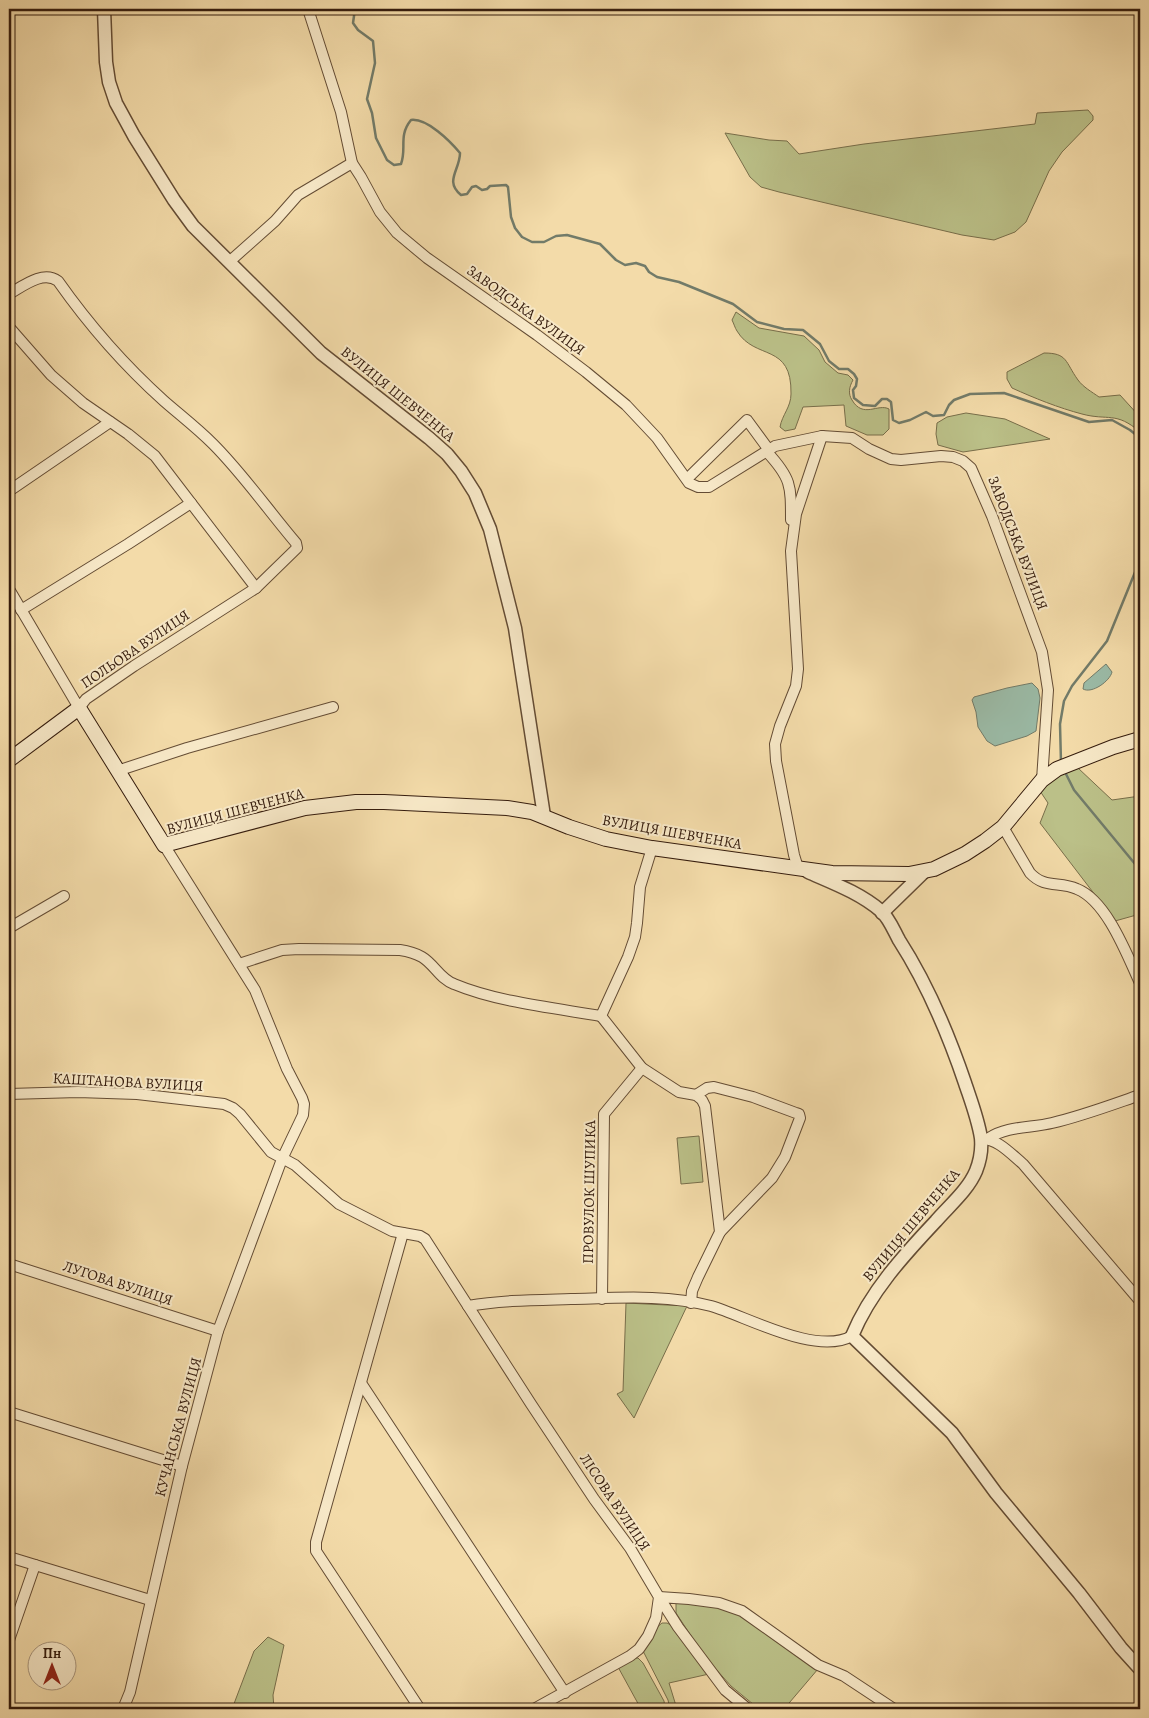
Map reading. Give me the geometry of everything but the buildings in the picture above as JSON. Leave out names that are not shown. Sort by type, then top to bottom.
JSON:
[{"type":"main road","points":[[9,760],[79,708],[164,845]]},
{"type":"main road","name":"ВУЛИЦЯ ШЕВЧЕНКА","points":[[164,845],[305,808],[342,803],[384,802],[507,808],[532,812],[599,837],[652,848],[832,873],[870,875],[923,873],[965,854],[985,841],[1002,827],[1042,780],[1057,769],[1140,739]]},
{"type":"street","name":"ВУЛИЦЯ ШЕВЧЕНКА","points":[[104,9],[106,62],[109,82],[116,104],[174,200],[193,226],[321,352],[435,443],[461,471],[475,493],[490,529],[515,628],[544,816]]},
{"type":"street","name":"ЗАВОДСЬКА ВУЛИЦЯ","points":[[308,9],[341,112],[352,163],[380,212],[397,232],[427,258],[537,335],[626,405],[657,438],[689,483],[698,487],[709,487],[775,446],[822,436],[852,438],[869,449],[891,459],[952,457],[963,461],[971,468],[992,516],[1042,652],[1048,690],[1042,780]]},
{"type":"street","points":[[229,262],[275,221],[298,195],[352,163]]},
{"type":"street","name":"ПОЛЬОВА ВУЛИЦЯ","points":[[9,294],[41,277],[53,278],[58,281],[103,339],[164,400],[235,466],[265,507],[296,543],[296,550],[256,588],[134,666],[86,699],[79,708],[9,589]]},
{"type":"street","points":[[9,327],[51,374],[83,403],[155,456],[256,588]]},
{"type":"street","points":[[687,479],[746,420],[786,474],[790,487],[791,551],[798,669],[796,686],[775,744],[776,761],[798,868]]},
{"type":"street","points":[[9,492],[110,422]]},
{"type":"street","points":[[791,551],[796,514],[822,436]]},
{"type":"street","points":[[21,610],[191,503]]},
{"type":"street","points":[[117,771],[187,748],[333,707]]},
{"type":"street","points":[[1002,827],[1030,873],[1036,879],[1051,885],[1074,888],[1091,898],[1119,938],[1140,983]]},
{"type":"street","name":"ВУЛИЦЯ ШЕВЧЕНКА","points":[[164,845],[262,1002],[287,1069],[304,1104],[303,1115],[282,1159]]},
{"type":"street","points":[[600,1016],[628,957],[635,937],[640,888],[652,848]]},
{"type":"street","name":"ВУЛИЦЯ ШЕВЧЕНКА","points":[[798,868],[859,896],[882,913],[916,966],[935,1003],[985,1138],[976,1172],[962,1192],[910,1249],[873,1296],[859,1319],[852,1336]]},
{"type":"street","name":"ВУЛИЦЯ ШЕВЧЕНКА","points":[[882,913],[923,873]]},
{"type":"street","points":[[9,928],[64,896]]},
{"type":"street","points":[[239,964],[282,950],[400,950],[414,953],[423,958],[452,984],[478,992],[600,1016],[642,1068],[679,1092],[696,1095],[702,1100],[705,1106],[720,1232]]},
{"type":"street","name":"ПРОВУЛОК ШУПИКА","points":[[602,1299],[604,1114],[642,1068]]},
{"type":"street","points":[[691,1303],[692,1291],[720,1232],[780,1168],[800,1118],[799,1114],[753,1096],[714,1088],[708,1088],[696,1095]]},
{"type":"street","name":"КАШТАНОВА ВУЛИЦЯ","points":[[9,1094],[78,1092],[128,1094],[224,1104],[240,1114],[271,1152],[295,1165],[339,1204],[377,1225],[403,1233]]},
{"type":"street","points":[[985,1138],[999,1132],[1051,1123],[1098,1110],[1140,1095]]},
{"type":"street","points":[[985,1138],[1006,1149],[1023,1164],[1140,1301]]},
{"type":"street","name":"КУЧАНСЬКА ВУЛИЦЯ","points":[[123,1709],[130,1692],[182,1466],[218,1332],[282,1159]]},
{"type":"street","points":[[403,1233],[316,1542],[316,1550],[420,1709]]},
{"type":"street","name":"ЛІСОВА ВУЛИЦЯ","points":[[403,1233],[420,1236],[425,1239],[546,1428],[630,1548],[659,1597],[701,1658],[726,1690],[748,1709]]},
{"type":"street","name":"ЛУГОВА ВУЛИЦЯ","points":[[9,1264],[218,1332]]},
{"type":"street","points":[[468,1306],[506,1301],[640,1298],[710,1306],[817,1342],[832,1343],[852,1336],[952,1433],[1002,1500],[1140,1669]]},
{"type":"street","points":[[361,1382],[565,1693]]},
{"type":"street","points":[[9,1412],[182,1466]]},
{"type":"street","points":[[9,1557],[150,1600]]},
{"type":"street","points":[[9,1640],[35,1565]]},
{"type":"street","points":[[534,1709],[630,1656],[639,1649],[648,1636],[656,1618],[659,1597],[720,1603],[742,1611],[818,1665],[844,1676],[894,1709]]},
{"type":"green space","points":[[1088,110],[1093,116],[1093,120],[1062,152],[1049,171],[1026,222],[1015,232],[994,240],[962,235],[761,187],[750,177],[725,133],[787,141],[799,154],[864,144],[1035,124],[1037,113]]},
{"type":"green space","points":[[736,312],[759,328],[804,336],[819,350],[825,362],[838,373],[848,375],[853,380],[850,393],[856,406],[866,410],[889,409],[889,429],[883,435],[867,435],[846,426],[844,405],[803,407],[795,429],[785,431],[780,427],[790,403],[791,394],[790,378],[786,366],[779,359],[745,340],[737,331],[732,320]]},
{"type":"green space","points":[[1044,353],[1052,353],[1062,357],[1080,383],[1099,397],[1120,395],[1140,417],[1140,432],[1124,421],[1073,412],[1012,388],[1007,379],[1007,372]]},
{"type":"green space","points":[[966,413],[1005,419],[1050,439],[963,452],[938,445],[937,423],[947,417]]},
{"type":"green space","points":[[1078,768],[1112,800],[1140,796],[1140,914],[1115,921],[1040,823],[1048,803],[1040,791],[1057,777]]},
{"type":"green space","points":[[699,1136],[703,1182],[681,1184],[677,1138]]},
{"type":"green space","points":[[626,1303],[687,1306],[634,1418],[617,1394],[623,1391]]},
{"type":"green space","points":[[679,1601],[732,1609],[818,1669],[784,1709],[759,1709],[731,1686],[705,1657],[676,1613],[676,1604]]},
{"type":"green space","points":[[662,1623],[675,1627],[709,1674],[669,1683],[677,1709],[670,1709],[668,1700],[642,1649],[656,1628]]},
{"type":"green space","points":[[268,1637],[284,1645],[273,1695],[274,1709],[232,1709],[254,1651]]},
{"type":"green space","points":[[632,1658],[638,1658],[643,1663],[664,1701],[665,1709],[641,1709],[618,1667]]},
{"type":"shaded area","points":[[1106,664],[1112,672],[1111,676],[1096,688],[1091,690],[1083,689],[1084,683]]},
{"type":"shaded area","points":[[1032,683],[1038,689],[1040,698],[1036,731],[1027,736],[995,746],[987,741],[978,727],[972,700],[974,697]]},
{"type":"waterway","points":[[355,9],[353,23],[358,30],[373,41],[375,63],[367,99],[372,113],[376,138],[387,160],[394,165],[401,164],[405,131],[411,120],[417,120],[431,126],[460,153],[453,180],[456,190],[461,195],[467,194],[472,187],[476,186],[482,190],[490,186],[506,185],[508,187],[511,217],[515,228],[522,237],[532,242],[544,242],[556,236],[567,235],[600,244],[616,260],[625,265],[636,263],[645,266],[649,272],[657,277],[679,282],[733,304],[757,322],[784,329],[803,330],[820,344],[829,361],[839,369],[848,369],[854,374],[857,379],[853,390],[854,398],[863,405],[875,406],[882,399],[887,399],[891,402],[893,420],[899,423],[926,412],[933,416],[944,415],[954,400],[970,394],[1004,393],[1089,422],[1112,420],[1140,438]]},
{"type":"waterway","points":[[1061,763],[1060,724],[1064,701],[1072,686],[1107,641],[1140,560]]},
{"type":"waterway","points":[[1064,770],[1074,790],[1140,870]]}]
